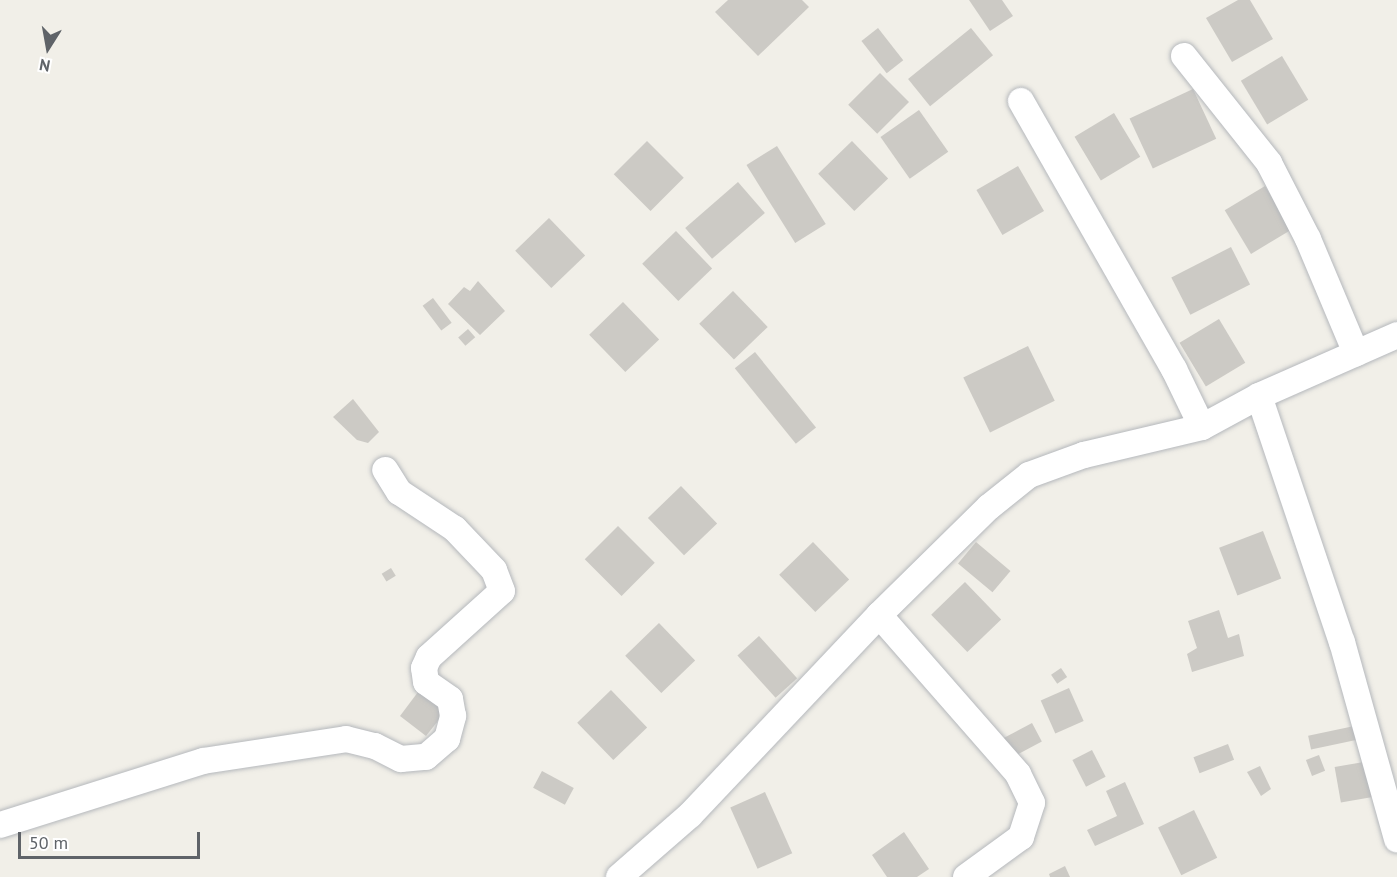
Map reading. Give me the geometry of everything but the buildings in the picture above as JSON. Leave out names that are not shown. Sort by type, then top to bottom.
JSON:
[{"type":"street","points":[[1184,56],[1269,163],[1308,239],[1356,353]]},
{"type":"street","points":[[1021,101],[1174,369],[1202,426]]},
{"type":"street","points":[[619,877],[690,814],[879,615],[989,507],[1029,475],[1084,455],[1202,426],[1259,396],[1397,335]]},
{"type":"street","points":[[1259,396],[1342,642],[1397,839]]},
{"type":"street","points":[[0,825],[203,761],[346,740],[375,746],[401,759],[426,757],[447,739],[453,716],[450,699],[426,682],[424,668],[429,657],[502,591],[494,570],[455,529],[399,492],[385,470]]},
{"type":"street","points":[[879,615],[1018,774],[1032,802],[1021,837],[966,877]]}]
